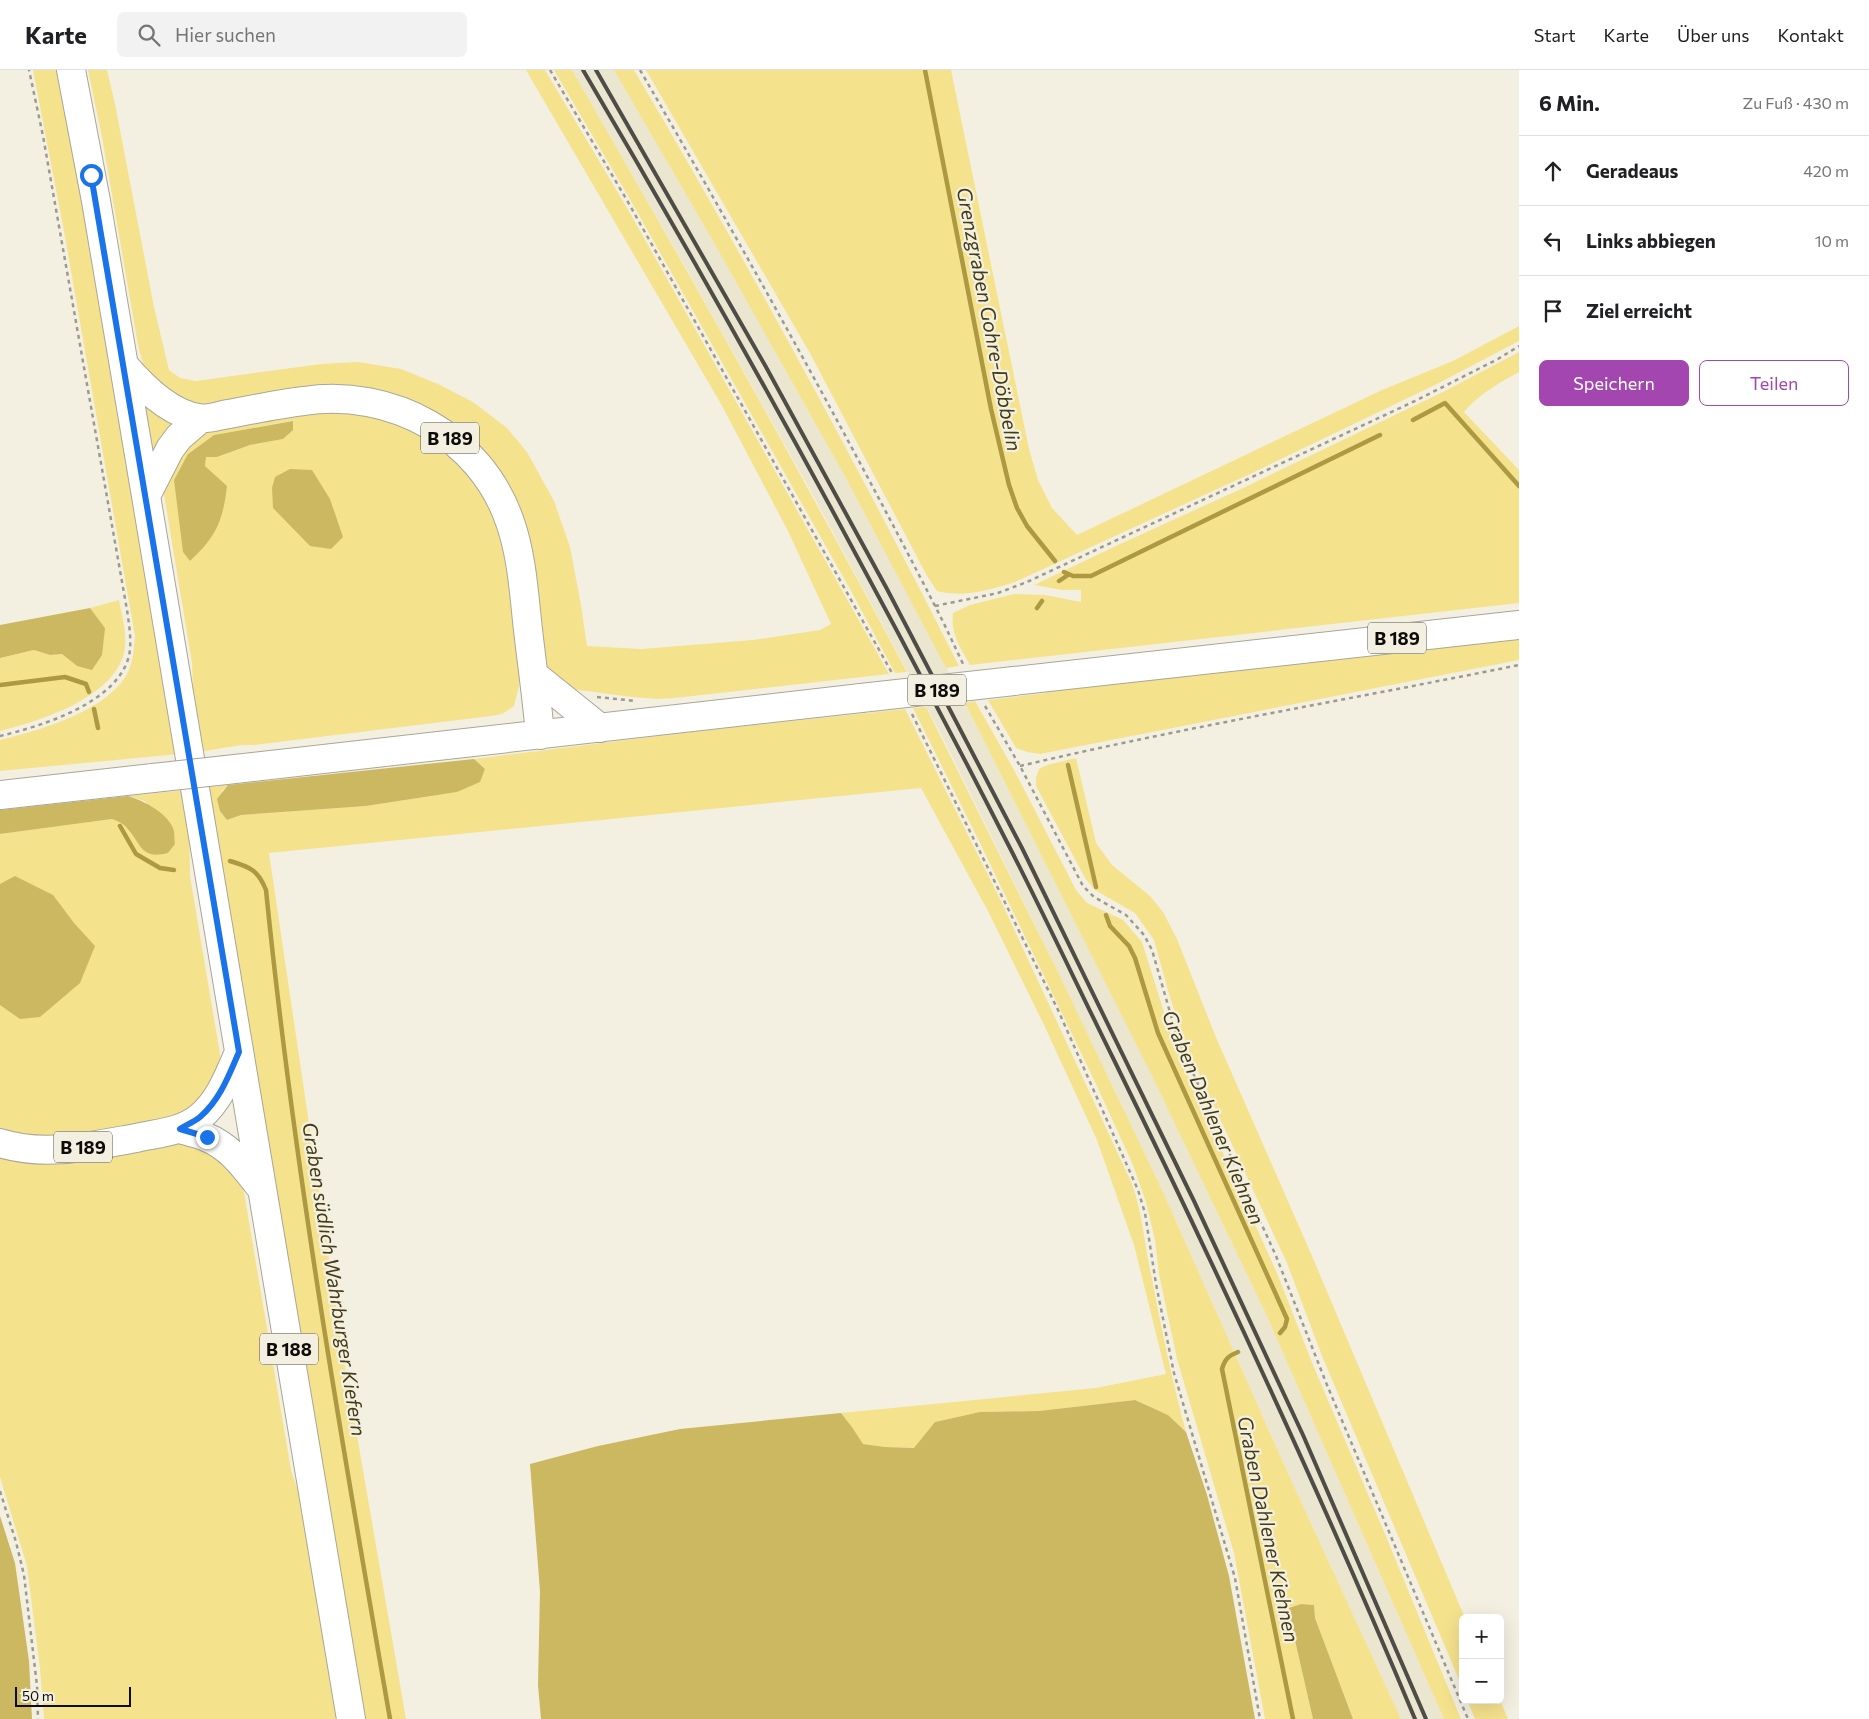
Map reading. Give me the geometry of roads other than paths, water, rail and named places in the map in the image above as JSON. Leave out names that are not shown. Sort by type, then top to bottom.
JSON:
[{"type":"main road","points":[[71,70],[124,365],[262,1189]]},
{"type":"main road","points":[[124,365],[144,389],[156,398],[200,419],[179,437],[170,449],[146,496]]},
{"type":"main road","name":"B 189","points":[[200,419],[306,400],[348,399],[381,404],[406,412],[433,426],[465,450],[484,472],[499,496],[510,521],[517,547],[540,734]]},
{"type":"main road","name":"B 189","points":[[0,795],[1519,625]]},
{"type":"main road","points":[[534,675],[600,728]]},
{"type":"main road","name":"B 189","points":[[0,1143],[33,1149],[64,1149],[180,1129],[200,1117],[215,1101],[226,1083],[239,1052]]},
{"type":"main road","name":"B 189","points":[[180,1129],[207,1137],[223,1146],[239,1160],[262,1189]]},
{"type":"main road","name":"B 188","points":[[262,1189],[351,1719]]},
{"type":"waterway","name":"Grenzgraben Gohre-Döbbelin","points":[[925,70],[991,409],[1009,485],[1017,508],[1027,526],[1055,561]]},
{"type":"waterway","name":"Grenzgraben Gohre-Döbbelin","points":[[1413,420],[1445,403],[1519,486]]},
{"type":"waterway","name":"Grenzgraben Gohre-Döbbelin","points":[[1064,572],[1073,576],[1091,576],[1380,435]]},
{"type":"waterway","name":"Graben Dahlener Kiehnen","points":[[1059,581],[1068,575]]},
{"type":"waterway","name":"Graben Dahlener Kiehnen","points":[[1037,608],[1042,601]]},
{"type":"waterway","name":"Graben südlich Wahrburger Kiefern","points":[[0,685],[65,677],[86,684],[89,692]]},
{"type":"waterway","name":"Graben südlich Wahrburger Kiefern","points":[[94,709],[98,728]]},
{"type":"waterway","name":"Graben Dahlener Kiehnen","points":[[1068,765],[1096,887]]},
{"type":"waterway","name":"Graben südlich Wahrburger Kiefern","points":[[120,826],[136,854],[160,868],[174,870]]},
{"type":"waterway","name":"Graben südlich Wahrburger Kiefern","points":[[230,861],[252,870],[260,878],[266,890],[290,1098],[320,1306],[390,1719]]},
{"type":"waterway","name":"Graben Dahlener Kiehnen","points":[[1106,915],[1110,926],[1129,946],[1135,958],[1158,1033],[1287,1319],[1285,1327],[1280,1333]]},
{"type":"waterway","name":"Graben Dahlener Kiehnen","points":[[1238,1352],[1227,1358],[1222,1369],[1293,1719]]},
{"type":"railway","points":[[583,70],[695,263],[804,458],[1012,852],[1154,1141],[1231,1305],[1344,1552],[1415,1719]]},
{"type":"railway","points":[[596,70],[766,367],[887,589],[1022,848],[1194,1201],[1303,1435],[1426,1719]]}]
